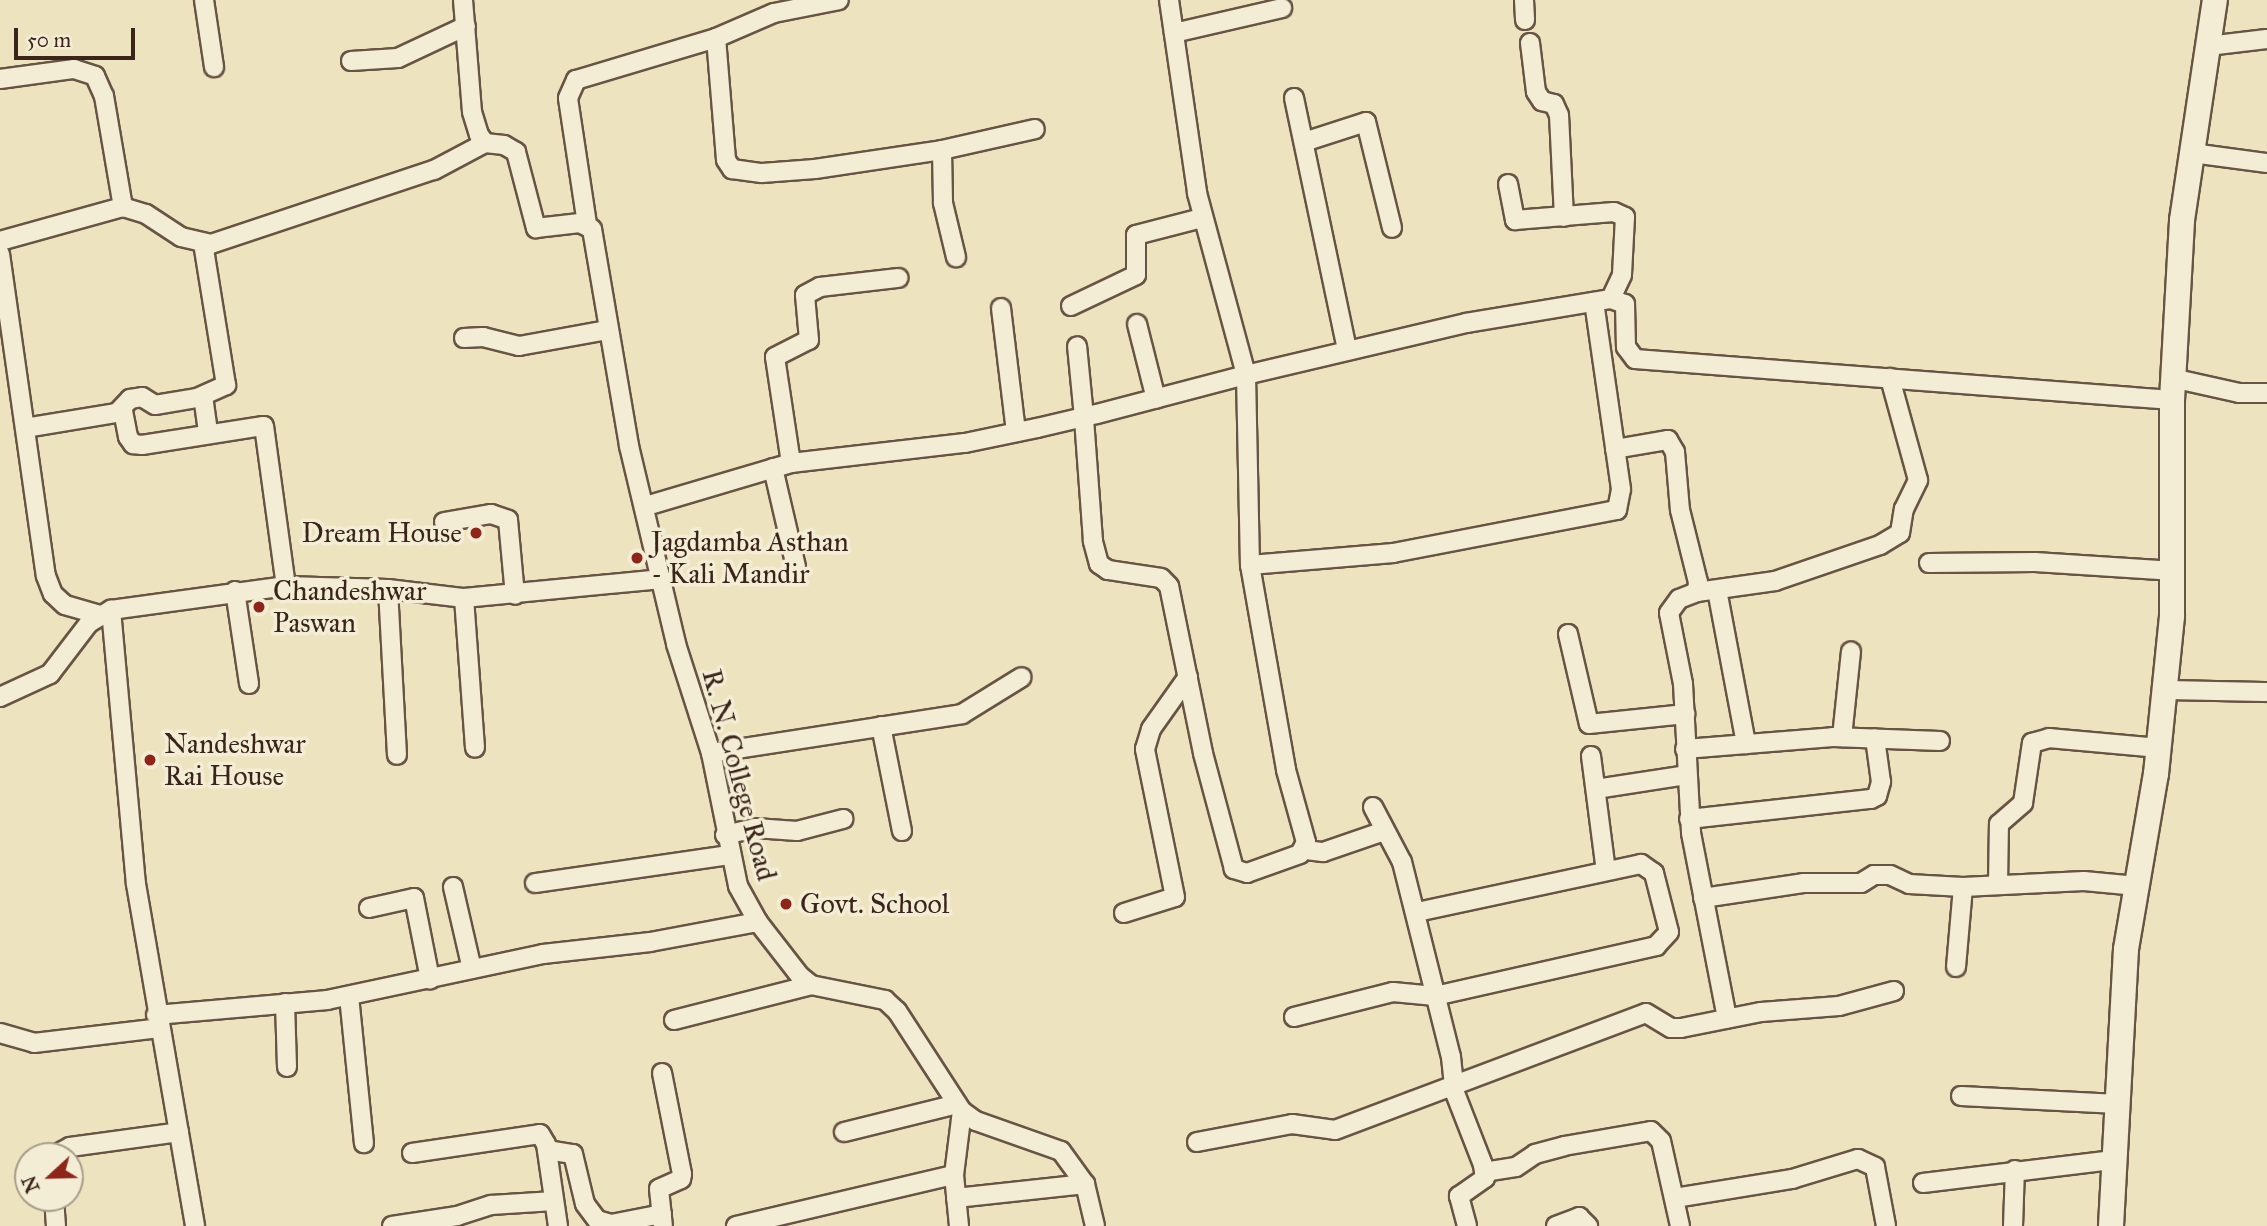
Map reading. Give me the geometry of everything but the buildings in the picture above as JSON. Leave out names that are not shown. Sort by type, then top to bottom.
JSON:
[{"type":"main road","points":[[2111,1226],[2120,1015],[2159,748],[2175,571],[2172,389],[2182,220],[2215,0]]},
{"type":"street","points":[[204,0],[214,67]]},
{"type":"street","points":[[463,0],[472,111],[485,143]]},
{"type":"street","points":[[839,0],[814,2],[766,16],[716,38],[726,160],[732,169],[769,173],[942,150],[1035,129]]},
{"type":"street","points":[[1169,0],[1202,218],[1246,375],[1250,565],[1271,694],[1306,850]]},
{"type":"street","points":[[1524,0],[1524,20]]},
{"type":"street","points":[[1174,33],[1282,8]]},
{"type":"street","points":[[351,61],[409,55],[466,26]]},
{"type":"street","name":"R. N. College Road","points":[[716,38],[584,75],[570,88],[575,159],[587,224],[592,229],[607,330],[629,446],[646,506],[687,686],[711,753],[729,855],[758,922],[811,985]]},
{"type":"street","points":[[2208,46],[2267,39]]},
{"type":"street","points":[[1530,43],[1535,92],[1542,101],[1553,104],[1559,115],[1564,217]]},
{"type":"street","points":[[0,79],[74,69],[95,76],[104,96],[123,207]]},
{"type":"street","points":[[1294,97],[1347,350]]},
{"type":"street","points":[[1304,142],[1366,122],[1392,228]]},
{"type":"street","points":[[0,241],[123,207],[204,243],[226,241],[434,170],[485,143],[504,145],[516,152],[536,228],[587,224]]},
{"type":"street","points":[[942,150],[943,203],[956,257]]},
{"type":"street","points":[[2192,153],[2267,163]]},
{"type":"street","points":[[1250,565],[1393,553],[1606,514],[1621,501],[1603,300],[1622,275],[1625,217],[1614,212],[1515,220],[1508,184]]},
{"type":"street","points":[[1071,306],[1136,275],[1136,235],[1202,218]]},
{"type":"street","points":[[204,243],[226,385],[203,396],[163,405],[142,397],[130,399],[123,411],[133,444],[264,426],[286,586]]},
{"type":"street","points":[[0,254],[46,576],[53,594],[65,605],[105,612],[234,591],[286,586],[388,589],[464,598],[515,596],[662,579]]},
{"type":"street","points":[[796,567],[782,465],[775,356],[809,340],[805,295],[820,288],[898,278]]},
{"type":"street","points":[[646,506],[782,465],[1016,432],[1347,350],[1503,315],[1603,300],[1625,304],[1626,347],[1635,359],[1890,377],[2267,393]]},
{"type":"street","points":[[1001,308],[1016,432]]},
{"type":"street","points":[[1137,324],[1156,399]]},
{"type":"street","points":[[464,338],[519,346],[607,330]]},
{"type":"street","points":[[1077,346],[1094,553],[1108,570],[1161,578],[1168,586],[1234,869],[1247,873],[1306,850],[1323,852],[1384,831]]},
{"type":"street","points":[[1727,1019],[1689,820],[1685,714],[1669,613],[1679,599],[1697,593],[1774,581],[1880,545],[1900,533],[1904,509],[1919,480],[1890,377]]},
{"type":"street","points":[[203,396],[208,433]]},
{"type":"street","points":[[25,428],[123,411]]},
{"type":"street","points":[[1615,449],[1660,440],[1672,445],[1697,593]]},
{"type":"street","points":[[444,522],[492,514],[508,520],[515,596]]},
{"type":"street","points":[[1929,563],[2035,562],[2175,571]]},
{"type":"street","points":[[388,589],[397,755]]},
{"type":"street","points":[[1717,590],[1746,744]]},
{"type":"street","points":[[234,591],[249,684]]},
{"type":"street","points":[[464,598],[475,748]]},
{"type":"street","points":[[0,697],[50,674],[105,612]]},
{"type":"street","points":[[105,612],[130,836],[158,1021],[195,1226]]},
{"type":"street","points":[[1569,634],[1589,724],[1685,714]]},
{"type":"street","points":[[1842,737],[1851,651]]},
{"type":"street","points":[[711,753],[972,711],[1022,677]]},
{"type":"street","points":[[1124,913],[1175,897],[1145,749],[1151,729],[1188,677]]},
{"type":"street","points":[[2165,690],[2267,692]]},
{"type":"street","points":[[881,726],[902,831]]},
{"type":"street","points":[[1685,749],[1842,737],[1940,741]]},
{"type":"street","points":[[1689,820],[1871,799],[1877,796],[1881,782],[1875,738]]},
{"type":"street","points":[[1998,885],[1998,824],[2023,803],[2032,743],[2049,738],[2159,748]]},
{"type":"street","points":[[1591,756],[1606,871]]},
{"type":"street","points":[[1596,789],[1686,775]]},
{"type":"street","points":[[1373,807],[1384,831],[1398,848],[1417,912],[1452,1083],[1485,1172],[1482,1181],[1461,1191],[1467,1226]]},
{"type":"street","points":[[725,835],[755,828],[797,831],[844,819]]},
{"type":"street","points":[[535,883],[729,855]]},
{"type":"street","points":[[1294,1017],[1393,992],[1435,996],[1663,943],[1670,932],[1649,867],[1633,864],[1417,912]]},
{"type":"street","points":[[1703,898],[1803,883],[1861,883],[1874,875],[1889,875],[1909,884],[1962,887],[2084,881],[2137,886]]},
{"type":"street","points":[[453,887],[472,969]]},
{"type":"street","points":[[1956,967],[1962,887]]},
{"type":"street","points":[[369,908],[414,898],[430,979]]},
{"type":"street","points":[[0,1033],[34,1043],[158,1021],[349,996],[472,969],[758,922]]},
{"type":"street","points":[[674,1020],[811,985],[885,1000],[908,1025],[960,1108],[976,1121],[1062,1151],[1084,1184],[1094,1226]]},
{"type":"street","points":[[1197,1142],[1292,1124],[1335,1130],[1452,1083],[1637,1015],[1654,1016],[1671,1028],[1839,1006],[1894,991]]},
{"type":"street","points":[[349,996],[364,1143]]},
{"type":"street","points":[[285,1003],[287,1067]]},
{"type":"street","points":[[547,1150],[573,1154],[585,1204],[597,1220],[611,1224],[663,1220],[659,1189],[681,1179],[682,1174],[662,1073]]},
{"type":"street","points":[[1961,1097],[2118,1104]]},
{"type":"street","points":[[844,1132],[960,1108]]},
{"type":"street","points":[[959,1226],[954,1175],[960,1108]]},
{"type":"street","points":[[1485,1172],[1516,1167],[1535,1154],[1564,1146],[1651,1131],[1661,1141],[1680,1226]]},
{"type":"street","points":[[84,1145],[179,1132]]},
{"type":"street","points":[[412,1153],[540,1134],[547,1150],[558,1226]]},
{"type":"street","points":[[1675,1198],[1792,1179],[1858,1159],[1875,1167],[1886,1226]]},
{"type":"street","points":[[1923,1184],[2015,1170],[2114,1160]]},
{"type":"street","points":[[2013,1226],[2015,1170]]},
{"type":"street","points":[[736,1226],[954,1175]]},
{"type":"street","points":[[956,1198],[1084,1184]]},
{"type":"street","points":[[392,1226],[457,1216],[491,1205],[554,1201]]},
{"type":"street","points":[[1556,1226],[1579,1217],[1588,1226]]},
{"type":"place","name":"Dream House","points":[[476,533]]},
{"type":"place","name":"Jagdamba Asthan - Kali Mandir","points":[[637,558]]},
{"type":"place","name":"Chandeshwar Paswan","points":[[259,607]]},
{"type":"place","name":"Nandeshwar Rai House","points":[[150,760]]},
{"type":"place","name":"Govt. School","points":[[786,904]]}]
